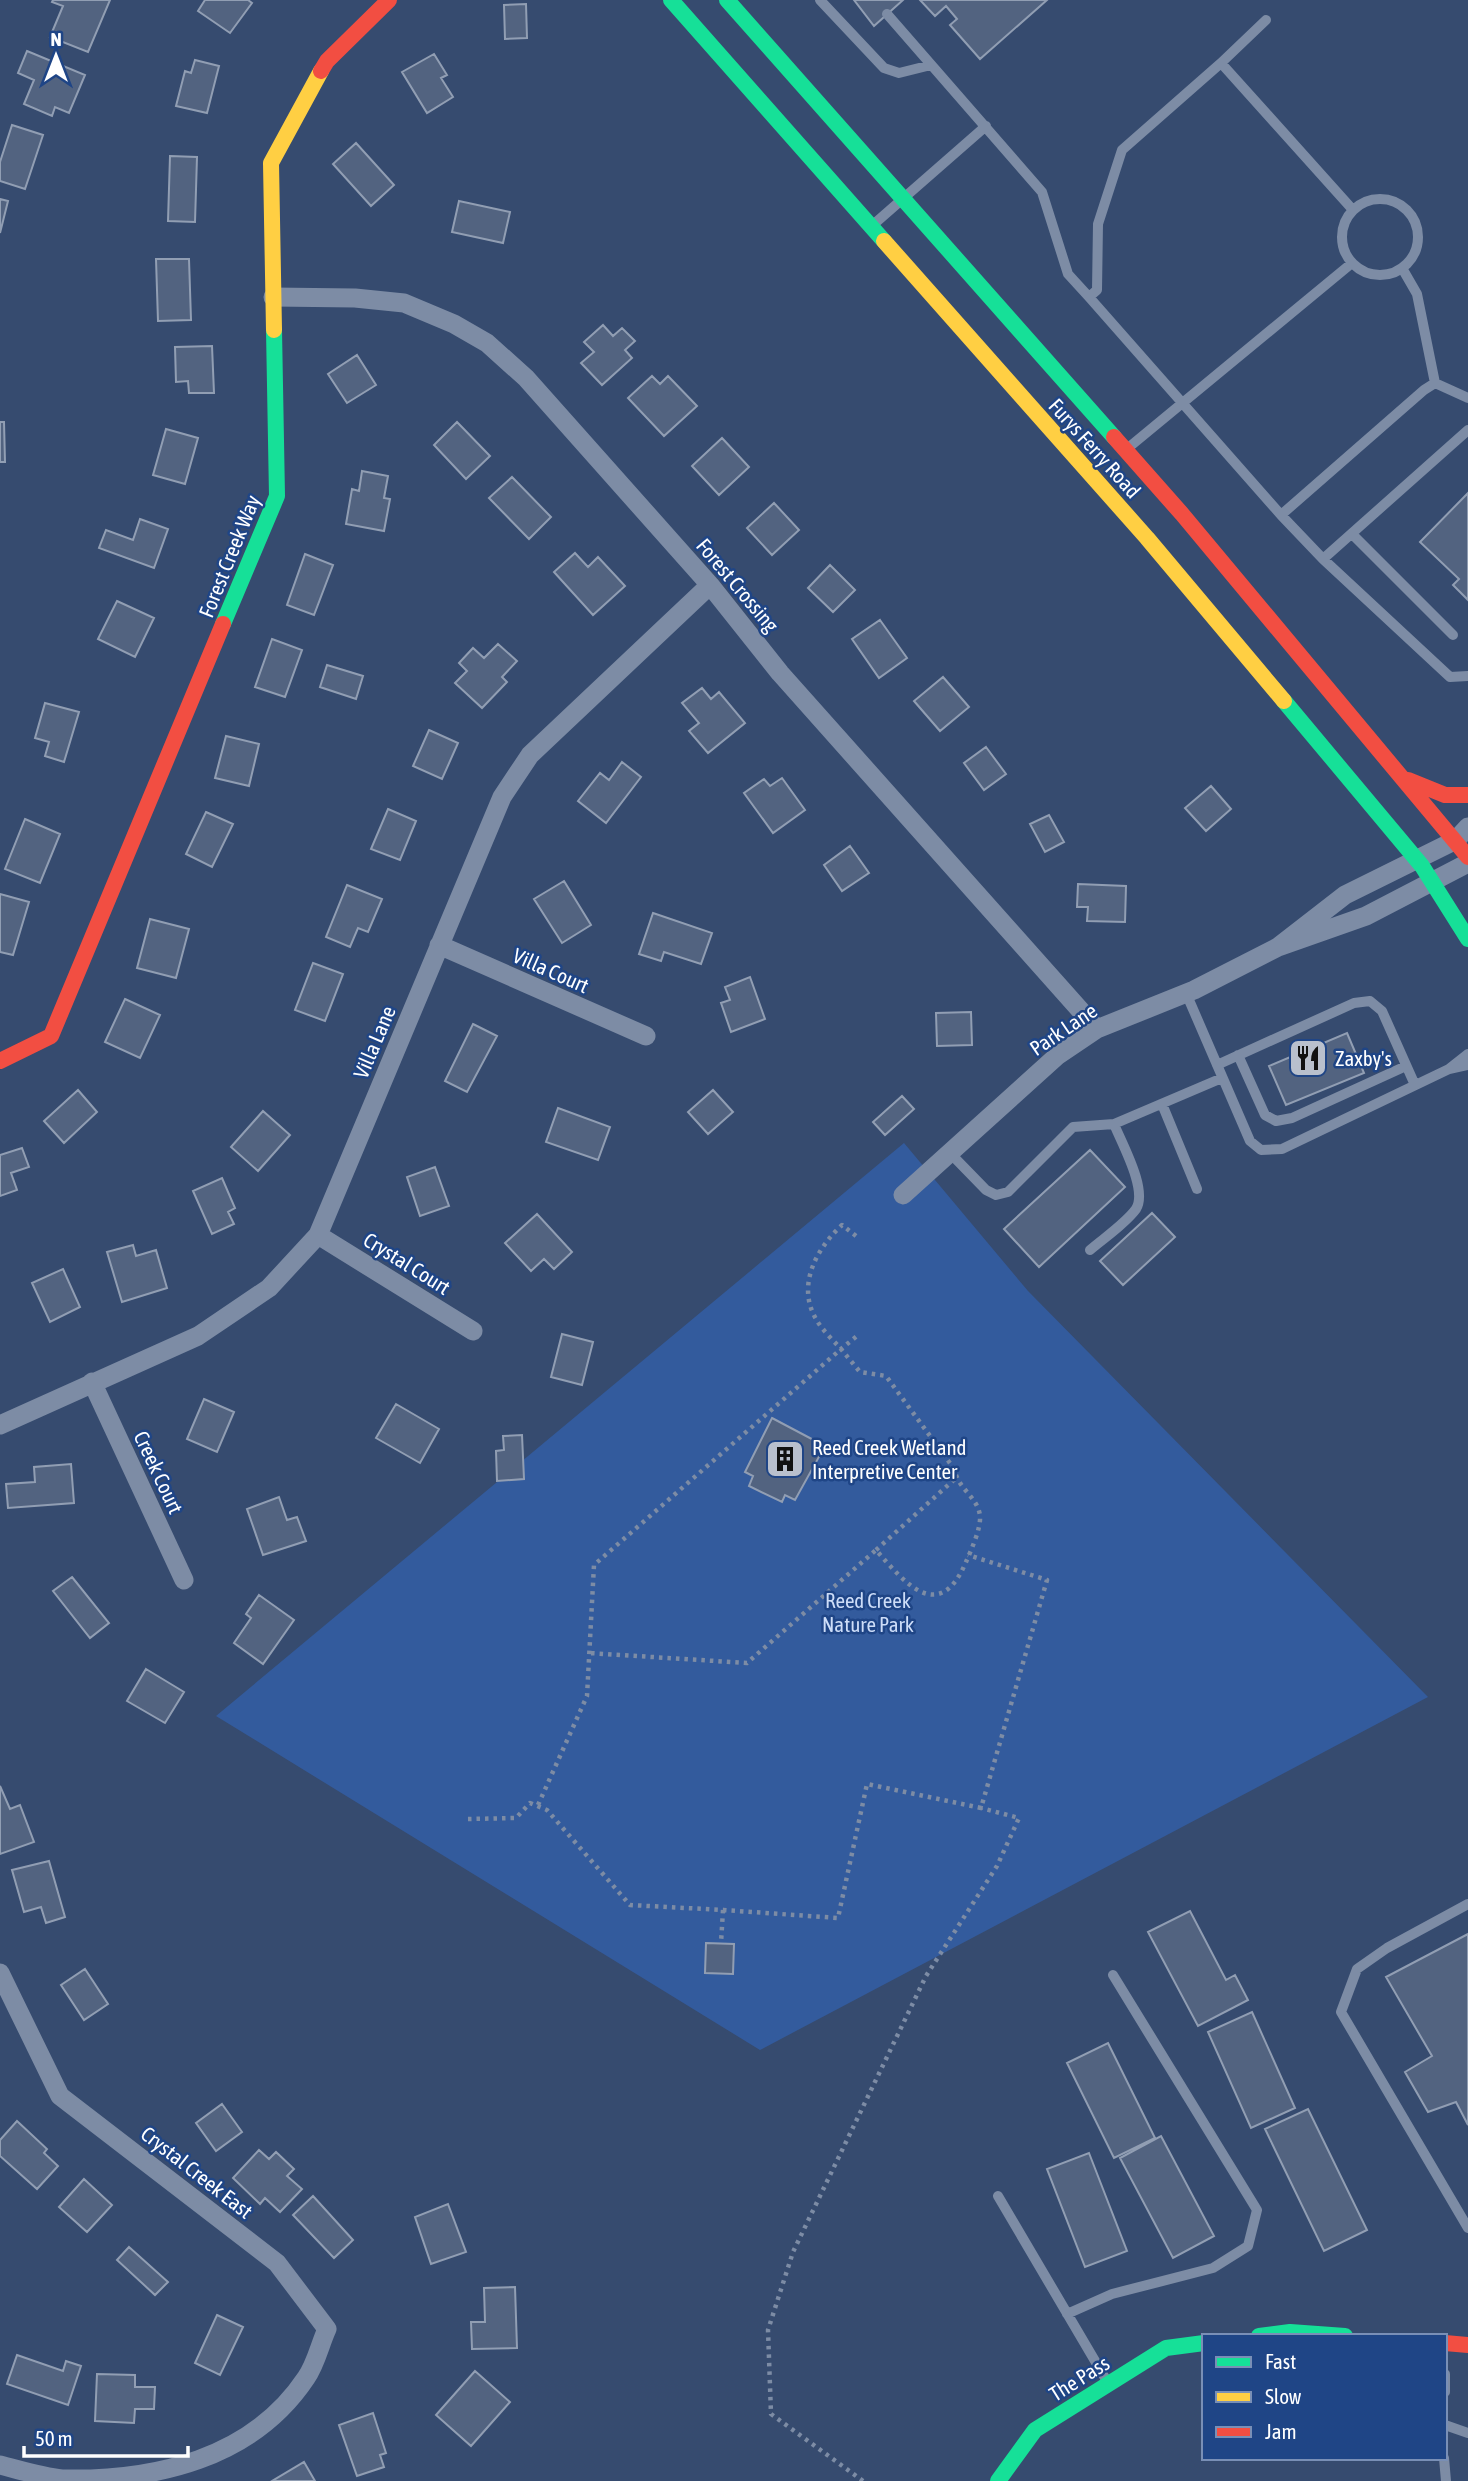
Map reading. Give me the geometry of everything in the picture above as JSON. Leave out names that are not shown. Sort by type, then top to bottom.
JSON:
[{"type":"main road","name":"Forest Creek Way","points":[[0,1061],[51,1036],[277,496],[271,163],[327,61],[389,0]]},
{"type":"main road","name":"Furys Ferry Road","points":[[671,0],[1147,538],[1415,858],[1468,939]]},
{"type":"main road","name":"Furys Ferry Road","points":[[727,0],[1125,450],[1404,778],[1462,833],[1468,857]]},
{"type":"main road","points":[[1404,778],[1428,791],[1461,797],[1468,795]]},
{"type":"main road","points":[[1274,2334],[1318,2334]]},
{"type":"main road","name":"The Pass","points":[[998,2481],[1035,2430],[1166,2347],[1202,2343]]},
{"type":"main road","points":[[1447,2343],[1468,2345]]},
{"type":"street","name":"Forest Crossing","points":[[273,297],[355,298],[404,303],[454,324],[487,343],[526,378],[710,585],[780,673],[1097,1029]]},
{"type":"street","name":"Villa Lane","points":[[0,1425],[198,1336],[269,1288],[317,1235],[502,797],[530,755],[710,585]]},
{"type":"street","name":"Park Lane","points":[[1278,947],[1345,895],[1462,833]]},
{"type":"street","name":"Park Lane","points":[[903,1195],[1056,1056],[1097,1029],[1186,993],[1278,947],[1366,916],[1468,863]]},
{"type":"street","name":"Villa Court","points":[[439,945],[646,1036]]},
{"type":"street","name":"Crystal Court","points":[[317,1235],[473,1331]]},
{"type":"street","name":"Creek Court","points":[[92,1382],[184,1580]]},
{"type":"street","name":"Crystal Creek East","points":[[0,1973],[61,2096],[277,2263],[327,2329],[308,2375],[284,2407],[225,2452],[139,2479],[61,2479],[0,2465]]},
{"type":"lane","points":[[821,0],[884,68],[899,73],[931,65]]},
{"type":"lane","points":[[887,14],[1042,192],[1068,274],[1323,559],[1450,677],[1468,676]]},
{"type":"lane","points":[[1089,297],[1097,290],[1098,224],[1122,150],[1266,20]]},
{"type":"lane","points":[[1221,63],[1353,210]]},
{"type":"lane","points":[[871,227],[986,126]]},
{"type":"lane","points":[[1382,198],[1406,208],[1414,218],[1418,242],[1415,254],[1402,268],[1386,275],[1374,275],[1352,263],[1342,240],[1343,227],[1353,210],[1369,200],[1382,198]]},
{"type":"lane","points":[[1125,450],[1352,263]]},
{"type":"lane","points":[[1402,268],[1418,294],[1436,383]]},
{"type":"lane","points":[[1436,383],[1468,398]]},
{"type":"lane","points":[[1281,515],[1424,390],[1436,383]]},
{"type":"lane","points":[[1323,559],[1468,430]]},
{"type":"lane","points":[[1352,534],[1453,635]]},
{"type":"lane","points":[[1186,993],[1250,1141],[1261,1150],[1282,1149],[1449,1069],[1468,1054]]},
{"type":"lane","points":[[1217,1065],[1354,1003],[1370,1001],[1382,1011],[1415,1085]]},
{"type":"lane","points":[[1238,1055],[1265,1115],[1276,1121],[1292,1118],[1406,1066]]},
{"type":"lane","points":[[1449,1069],[1468,1065]]},
{"type":"lane","points":[[950,1153],[986,1190],[996,1195],[1008,1192],[1073,1127],[1114,1124],[1222,1078]]},
{"type":"lane","points":[[1162,1104],[1197,1189]]},
{"type":"lane","points":[[1090,1250],[1135,1210],[1140,1200],[1140,1188],[1114,1124]]},
{"type":"lane","points":[[1468,1904],[1387,1948],[1357,1969],[1341,2012],[1468,2228]]},
{"type":"lane","points":[[1067,2314],[1112,2294],[1213,2268],[1248,2246],[1257,2210],[1113,1975]]},
{"type":"lane","points":[[998,2196],[1108,2384]]},
{"type":"lane","points":[[1447,2426],[1468,2433]]},
{"type":"lane","points":[[1444,2460],[1446,2481]]},
{"type":"path","points":[[856,1236],[842,1225],[822,1244],[813,1264],[808,1289],[816,1320],[860,1372],[886,1376],[927,1428],[955,1470],[956,1478],[976,1502],[980,1519],[956,1584],[944,1593],[934,1594],[907,1586],[876,1550]]},
{"type":"path","points":[[538,1805],[587,1696],[594,1564],[857,1336]]},
{"type":"path","points":[[589,1653],[747,1663],[956,1478]]},
{"type":"path","points":[[968,1555],[1047,1580],[981,1808]]},
{"type":"path","points":[[468,1819],[516,1818],[530,1803],[538,1805],[547,1810],[630,1905],[838,1918],[867,1784],[1018,1818],[997,1866],[926,1976],[898,2032],[793,2252],[768,2330],[771,2414],[863,2481]]},
{"type":"path","points":[[721,1942],[723,1910]]},
{"type":"green space","name":"Reed Creek Nature Park","points":[[904,1143],[1028,1291],[1428,1697],[760,2050],[216,1716]]},
{"type":"building","points":[[110,0],[88,52],[50,37],[63,6],[52,2]]},
{"type":"building","points":[[205,0],[248,0],[252,3],[230,33],[198,11]]},
{"type":"building","points":[[854,0],[903,0],[874,26]]},
{"type":"building","points":[[920,0],[1047,0],[980,59],[950,25],[957,19],[946,6],[935,16]]},
{"type":"building","points":[[526,4],[527,38],[505,39],[504,5]]},
{"type":"building","points":[[27,51],[85,75],[69,113],[55,107],[52,116],[24,104],[34,80],[18,73]]},
{"type":"building","points":[[434,54],[447,75],[441,78],[453,97],[427,113],[402,72]]},
{"type":"building","points":[[195,60],[219,66],[207,113],[176,106],[185,71],[191,73]]},
{"type":"building","points":[[12,125],[43,135],[25,189],[0,181],[0,162]]},
{"type":"building","points":[[356,143],[394,185],[371,206],[333,164]]},
{"type":"building","points":[[170,156],[197,157],[195,222],[168,221]]},
{"type":"building","points":[[0,199],[8,201],[0,233]]},
{"type":"building","points":[[459,201],[510,212],[503,243],[452,232]]},
{"type":"building","points":[[156,259],[189,259],[191,320],[158,321]]},
{"type":"building","points":[[603,325],[613,336],[622,328],[635,341],[625,350],[632,358],[602,385],[581,363],[594,352],[584,342]]},
{"type":"building","points":[[212,346],[214,393],[189,393],[188,381],[176,382],[175,347]]},
{"type":"building","points":[[357,355],[376,385],[347,403],[328,374]]},
{"type":"building","points":[[652,376],[660,384],[668,376],[697,406],[664,436],[628,398]]},
{"type":"building","points":[[0,422],[4,422],[5,462],[0,462]]},
{"type":"building","points":[[457,422],[490,456],[466,479],[434,445]]},
{"type":"building","points":[[166,429],[198,438],[185,484],[153,475]]},
{"type":"building","points":[[722,438],[749,467],[719,495],[692,466]]},
{"type":"building","points":[[362,471],[388,476],[384,498],[390,499],[384,531],[346,524],[352,489],[359,491]]},
{"type":"building","points":[[512,477],[551,517],[529,539],[489,498]]},
{"type":"building","points":[[1468,493],[1468,600],[1453,585],[1459,579],[1420,542]]},
{"type":"building","points":[[774,503],[799,530],[772,555],[747,528]]},
{"type":"building","points":[[140,519],[168,529],[154,568],[99,548],[106,530],[133,540]]},
{"type":"building","points":[[575,553],[588,567],[598,557],[625,586],[593,615],[554,572]]},
{"type":"building","points":[[305,554],[333,565],[314,615],[287,605]]},
{"type":"building","points":[[830,565],[855,590],[833,612],[808,588]]},
{"type":"building","points":[[117,601],[154,618],[135,657],[98,639]]},
{"type":"building","points":[[880,620],[907,658],[879,678],[852,639]]},
{"type":"building","points":[[272,639],[302,650],[285,697],[255,687]]},
{"type":"building","points":[[498,644],[517,661],[502,677],[507,682],[482,708],[455,683],[467,671],[459,663],[473,648],[484,658]]},
{"type":"building","points":[[327,665],[363,676],[356,699],[320,687]]},
{"type":"building","points":[[943,677],[969,707],[940,731],[914,701]]},
{"type":"building","points":[[702,688],[711,699],[719,692],[745,723],[708,753],[689,731],[699,723],[682,703]]},
{"type":"building","points":[[45,703],[79,712],[64,762],[45,756],[49,742],[35,738]]},
{"type":"building","points":[[429,730],[458,743],[442,779],[413,766]]},
{"type":"building","points":[[226,736],[259,744],[249,786],[215,778]]},
{"type":"building","points":[[986,747],[1006,774],[984,790],[964,763]]},
{"type":"building","points":[[622,762],[641,777],[606,823],[578,801],[600,773],[609,780]]},
{"type":"building","points":[[782,778],[805,810],[773,833],[744,793],[764,779],[770,786]]},
{"type":"building","points":[[1211,786],[1231,809],[1206,831],[1185,808]]},
{"type":"building","points":[[388,809],[416,821],[400,860],[371,849]]},
{"type":"building","points":[[206,812],[233,824],[212,867],[186,854]]},
{"type":"building","points":[[1049,815],[1064,842],[1045,852],[1030,824]]},
{"type":"building","points":[[25,819],[60,834],[40,883],[5,869]]},
{"type":"building","points":[[850,846],[869,873],[842,891],[824,865]]},
{"type":"building","points":[[564,881],[591,925],[562,943],[534,899]]},
{"type":"building","points":[[1078,884],[1126,886],[1125,922],[1087,921],[1088,907],[1077,907]]},
{"type":"building","points":[[347,885],[382,899],[368,932],[358,928],[350,947],[326,937]]},
{"type":"building","points":[[0,894],[29,902],[13,955],[0,952]]},
{"type":"building","points":[[653,913],[712,933],[701,964],[664,952],[661,961],[639,954]]},
{"type":"building","points":[[150,919],[189,929],[176,978],[137,968]]},
{"type":"building","points":[[313,963],[343,974],[325,1021],[295,1010]]},
{"type":"building","points":[[750,977],[765,1019],[731,1032],[721,1003],[730,1000],[725,987]]},
{"type":"building","points":[[125,999],[160,1015],[140,1058],[105,1042]]},
{"type":"building","points":[[971,1012],[972,1045],[937,1046],[936,1013]]},
{"type":"building","points":[[473,1024],[497,1036],[467,1092],[445,1081]]},
{"type":"building","points":[[1347,1033],[1364,1073],[1286,1105],[1269,1066]]},
{"type":"building","points":[[78,1090],[97,1112],[64,1143],[44,1121]]},
{"type":"building","points":[[713,1090],[733,1112],[708,1134],[688,1112]]},
{"type":"building","points":[[902,1096],[914,1109],[885,1135],[873,1122]]},
{"type":"building","points":[[558,1108],[610,1127],[598,1160],[546,1142]]},
{"type":"building","points":[[263,1111],[290,1135],[258,1171],[231,1147]]},
{"type":"building","points":[[22,1148],[29,1167],[11,1173],[17,1190],[0,1196],[0,1155]]},
{"type":"building","points":[[1090,1150],[1125,1187],[1039,1267],[1004,1229]]},
{"type":"building","points":[[435,1167],[449,1206],[420,1216],[407,1177]]},
{"type":"building","points":[[222,1178],[235,1208],[228,1212],[234,1224],[212,1234],[193,1191]]},
{"type":"building","points":[[1152,1213],[1175,1237],[1123,1285],[1100,1261]]},
{"type":"building","points":[[537,1214],[572,1252],[554,1269],[544,1259],[531,1271],[505,1243]]},
{"type":"building","points":[[133,1245],[136,1256],[156,1250],[167,1288],[122,1302],[107,1252]]},
{"type":"building","points":[[63,1269],[80,1307],[50,1322],[32,1283]]},
{"type":"building","points":[[562,1334],[593,1342],[582,1385],[551,1377]]},
{"type":"building","points":[[204,1399],[234,1412],[217,1452],[187,1439]]},
{"type":"building","points":[[396,1404],[439,1429],[420,1463],[376,1438]]},
{"type":"building","name":"Reed Creek Wetland Interpretive Center","points":[[772,1418],[825,1446],[795,1500],[785,1495],[782,1502],[749,1486],[753,1476],[745,1472]]},
{"type":"building","points":[[522,1435],[524,1479],[497,1481],[496,1451],[504,1450],[503,1436]]},
{"type":"building","points":[[71,1464],[74,1503],[8,1508],[6,1484],[35,1482],[34,1467]]},
{"type":"building","points":[[279,1497],[287,1520],[297,1517],[306,1541],[263,1555],[247,1509]]},
{"type":"building","points":[[72,1577],[109,1623],[90,1638],[53,1591]]},
{"type":"building","points":[[259,1595],[294,1620],[263,1664],[234,1643],[251,1618],[246,1614]]},
{"type":"building","points":[[146,1669],[184,1692],[165,1723],[127,1701]]},
{"type":"building","points":[[0,1786],[10,1809],[20,1805],[34,1842],[0,1854]]},
{"type":"building","points":[[49,1861],[65,1917],[46,1923],[41,1907],[24,1912],[12,1870]]},
{"type":"building","points":[[1190,1911],[1226,1980],[1235,1975],[1248,2000],[1198,2026],[1148,1932]]},
{"type":"building","points":[[1468,1934],[1468,2125],[1456,2102],[1428,2112],[1405,2072],[1432,2056],[1386,1977]]},
{"type":"building","points":[[706,1943],[734,1944],[733,1974],[705,1973]]},
{"type":"building","points":[[85,1969],[108,2004],[84,2020],[61,1985]]},
{"type":"building","points":[[1252,2012],[1295,2108],[1251,2128],[1208,2032]]},
{"type":"building","points":[[1108,2043],[1155,2138],[1114,2158],[1067,2063]]},
{"type":"building","points":[[222,2104],[242,2132],[216,2151],[196,2123]]},
{"type":"building","points":[[1308,2109],[1367,2230],[1324,2251],[1265,2129]]},
{"type":"building","points":[[17,2121],[47,2149],[44,2153],[58,2166],[37,2189],[0,2156],[0,2140]]},
{"type":"building","points":[[1161,2136],[1214,2236],[1173,2258],[1120,2158]]},
{"type":"building","points":[[259,2150],[269,2159],[276,2152],[294,2169],[287,2176],[302,2189],[280,2212],[265,2198],[260,2204],[233,2178]]},
{"type":"building","points":[[1089,2153],[1127,2251],[1085,2267],[1047,2169]]},
{"type":"building","points":[[84,2179],[112,2205],[87,2232],[59,2207]]},
{"type":"building","points":[[313,2196],[353,2240],[334,2258],[293,2215]]},
{"type":"building","points":[[448,2204],[466,2252],[431,2264],[415,2217]]},
{"type":"building","points":[[129,2247],[168,2282],[155,2295],[117,2260]]},
{"type":"building","points":[[515,2287],[517,2348],[472,2349],[471,2322],[485,2322],[484,2288]]},
{"type":"building","points":[[217,2315],[243,2327],[220,2375],[195,2363]]},
{"type":"building","points":[[17,2355],[63,2371],[66,2361],[81,2366],[68,2405],[7,2384]]},
{"type":"building","points":[[475,2371],[510,2402],[471,2446],[436,2415]]},
{"type":"building","points":[[97,2374],[135,2375],[135,2387],[155,2387],[154,2409],[135,2409],[134,2423],[95,2421]]},
{"type":"building","points":[[373,2413],[386,2453],[380,2455],[384,2467],[357,2476],[339,2425]]},
{"type":"building","points":[[304,2462],[315,2481],[272,2481]]},
{"type":"traffic: fast","points":[[671,0],[884,241]]},
{"type":"traffic: fast","points":[[727,0],[1114,437]]},
{"type":"traffic: fast","points":[[223,624],[277,496],[274,330]]},
{"type":"traffic: fast","points":[[1284,701],[1422,866],[1468,939]]},
{"type":"traffic: fast","points":[[1274,2334],[1318,2334]]},
{"type":"traffic: fast","points":[[998,2481],[1035,2430],[1166,2348],[1202,2343]]},
{"type":"traffic: slow","points":[[274,330],[271,163],[321,71]]},
{"type":"traffic: slow","points":[[884,241],[1147,538],[1284,701]]},
{"type":"traffic: jam","points":[[321,71],[327,61],[389,0]]},
{"type":"traffic: jam","points":[[1114,437],[1182,514],[1468,857]]},
{"type":"traffic: jam","points":[[0,1061],[51,1036],[223,624]]},
{"type":"traffic: jam","points":[[1408,780],[1445,795],[1468,795]]},
{"type":"traffic: jam","points":[[1447,2343],[1468,2345]]},
{"type":"place","name":"Zaxby's","points":[[1308,1058]]},
{"type":"place","name":"Reed Creek Wetland Interpretive Center","points":[[785,1459]]}]
